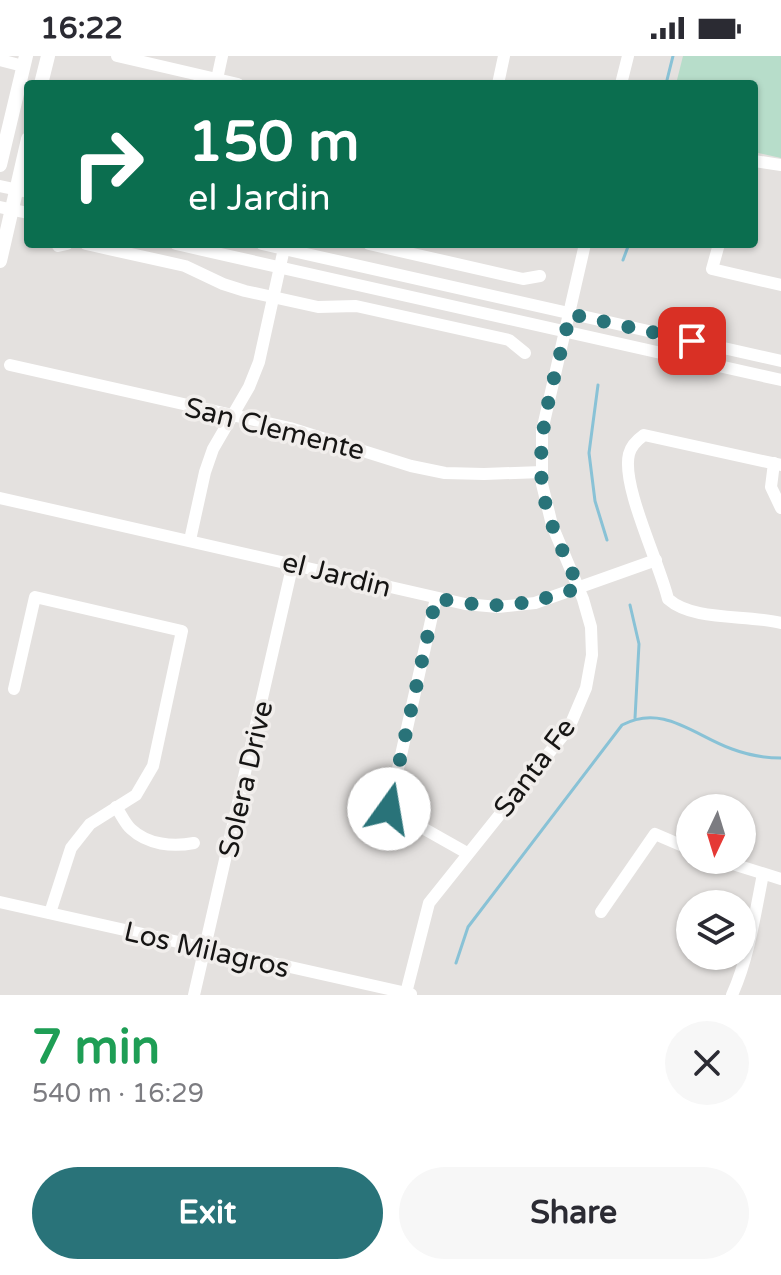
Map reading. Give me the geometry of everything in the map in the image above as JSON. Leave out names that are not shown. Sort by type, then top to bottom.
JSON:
[{"type":"main road","points":[[42,80],[48,56]]},
{"type":"main road","points":[[0,165],[24,61]]},
{"type":"main road","points":[[0,261],[6,208],[22,190]]},
{"type":"street","points":[[117,56],[221,80]]},
{"type":"street","points":[[217,79],[222,56]]},
{"type":"street","points":[[499,80],[504,56]]},
{"type":"street","points":[[622,80],[628,56]]},
{"type":"street","points":[[0,60],[24,61]]},
{"type":"street","points":[[758,162],[781,165]]},
{"type":"street","points":[[0,186],[22,190]]},
{"type":"street","points":[[104,248],[185,266],[223,284],[318,307],[356,306],[509,340],[525,353]]},
{"type":"street","points":[[195,248],[781,380]]},
{"type":"street","points":[[190,540],[209,460],[249,387],[259,362],[285,248]]},
{"type":"street","points":[[289,248],[781,361]]},
{"type":"street","points":[[387,248],[523,279],[540,276]]},
{"type":"street","name":"Santa Fe","points":[[410,994],[429,903],[569,728],[586,688],[592,655],[591,627],[579,588],[552,525],[542,484],[542,431],[584,248]]},
{"type":"street","points":[[718,248],[712,269],[781,285]]},
{"type":"street","name":"San Clemente","points":[[10,365],[314,434],[411,466],[445,473],[542,472]]},
{"type":"street","points":[[781,508],[771,487],[778,464],[644,435],[635,442],[628,455],[630,483],[668,599],[687,612],[761,618],[781,623]]},
{"type":"street","name":"el Jardin","points":[[0,498],[436,598],[498,607],[535,603],[656,560]]},
{"type":"street","name":"Solera Drive","points":[[194,995],[293,563]]},
{"type":"street","points":[[14,689],[35,597],[182,631],[153,766],[136,795],[90,824],[71,848],[50,913]]},
{"type":"street","points":[[436,598],[389,809],[467,853]]},
{"type":"street","points":[[116,807],[131,830],[153,841],[175,847],[194,843]]},
{"type":"street","points":[[601,912],[655,834],[676,843]]},
{"type":"street","points":[[756,872],[781,879]]},
{"type":"street","points":[[732,995],[753,928],[763,874]]},
{"type":"street","name":"Los Milagros","points":[[0,902],[410,994]]},
{"type":"green space","points":[[683,56],[781,56],[781,158],[758,153],[758,80],[677,80]]},
{"type":"waterway","points":[[667,80],[673,56]]},
{"type":"waterway","points":[[623,260],[628,248]]},
{"type":"waterway","points":[[598,385],[589,453],[595,501],[607,540]]},
{"type":"waterway","points":[[630,605],[639,644],[635,718]]},
{"type":"waterway","points":[[456,963],[468,927],[622,725],[637,719],[665,719],[738,751],[781,758]]},
{"type":"route","points":[[389,809],[436,598],[498,607],[535,603],[579,588],[552,525],[542,484],[542,431],[570,314],[692,341]]}]
